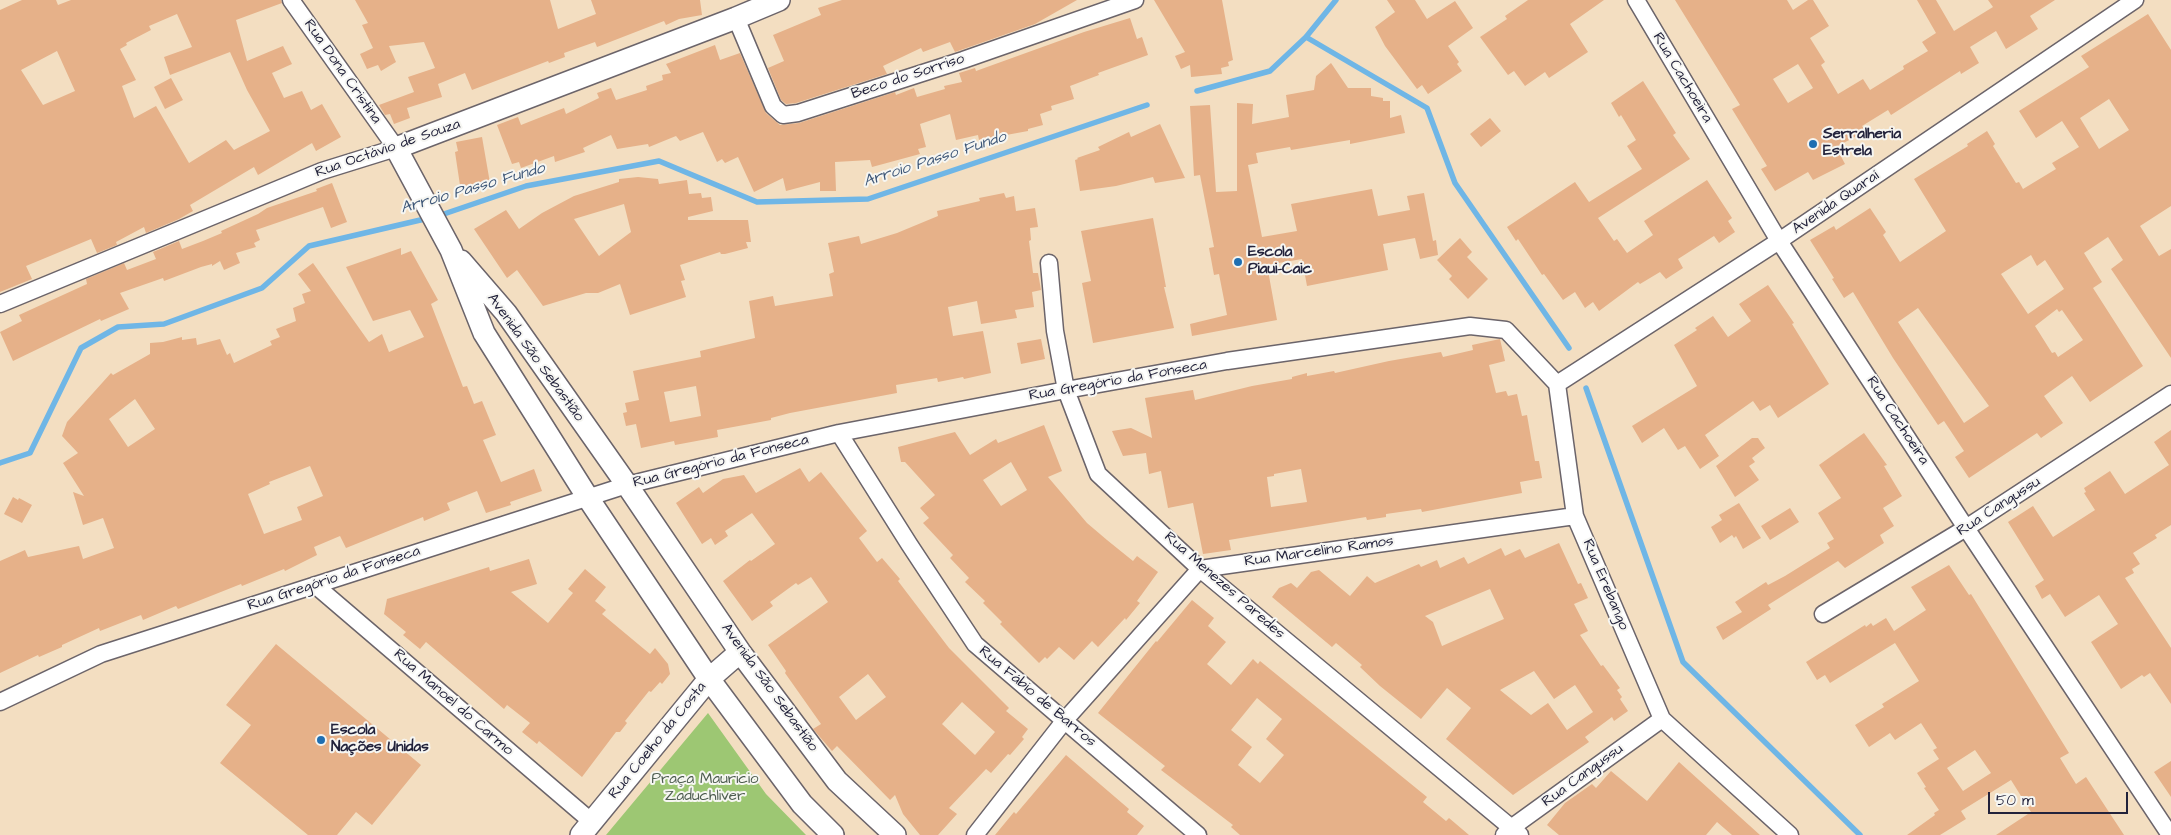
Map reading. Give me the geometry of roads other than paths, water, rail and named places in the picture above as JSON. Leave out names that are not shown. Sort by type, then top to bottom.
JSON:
[{"type":"street","name":"Rua Dona Cristina","points":[[291,0],[396,148],[450,250]]},
{"type":"street","name":"Rua Octávio de Souza","points":[[0,304],[322,171],[396,148],[779,0]]},
{"type":"street","name":"Beco do Sorriso","points":[[736,18],[773,106],[783,115],[798,113],[963,60],[1135,0]]},
{"type":"street","name":"Rua Cachoeira","points":[[1636,0],[1779,241],[1966,528],[2170,835]]},
{"type":"street","name":"Avenida Quaraí","points":[[1557,384],[1779,241],[2135,0]]},
{"type":"street","name":"Avenida São Sebastião","points":[[450,250],[506,313],[627,485],[740,652],[837,781],[895,835]]},
{"type":"street","name":"Avenida São Sebastião","points":[[450,250],[484,333],[588,498],[709,679],[802,804],[833,835]]},
{"type":"street","name":"Rua Menezes Paredes","points":[[1049,263],[1054,332],[1066,390],[1098,474],[1200,568],[1512,833]]},
{"type":"street","name":"Rua Gregório da Fonseca","points":[[0,702],[101,654],[627,485],[840,433],[1226,362],[1470,326],[1506,330],[1557,384]]},
{"type":"street","name":"Rua Erebango","points":[[1557,384],[1575,516],[1662,719],[1790,835]]},
{"type":"street","name":"Rua Cangussu","points":[[1823,614],[1966,528],[2171,394]]},
{"type":"street","name":"Rua Fábio de Barros","points":[[840,433],[975,644],[1198,835]]},
{"type":"street","name":"Rua Marcelino Ramos","points":[[1200,568],[1575,516]]},
{"type":"street","points":[[975,835],[1065,720],[1200,568]]},
{"type":"street","name":"Rua Manoel do Carmo","points":[[315,585],[586,828]]},
{"type":"street","name":"Rua Coelho da Costa","points":[[586,828],[709,679],[740,652]]},
{"type":"street","name":"Rua Cangussu","points":[[1512,833],[1662,719]]},
{"type":"waterway","name":"Arroio Passo Fundo","points":[[1197,91],[1270,71],[1306,37],[1336,0]]},
{"type":"waterway","points":[[1306,37],[1427,108],[1455,183],[1569,348]]},
{"type":"waterway","name":"Arroio Passo Fundo","points":[[438,216],[526,186],[659,161],[757,202],[868,199],[1147,105]]},
{"type":"waterway","name":"Arroio Passo Fundo","points":[[0,463],[30,453],[81,348],[118,327],[164,324],[262,288],[309,246],[429,218]]},
{"type":"waterway","points":[[1586,388],[1683,662],[1860,835]]},
{"type":"place","name":"Serralheria Estrela","points":[[1813,144]]},
{"type":"place","name":"Escola Piaui-Caic","points":[[1238,262]]},
{"type":"place","name":"Escola Nações Unidas","points":[[321,740]]},
{"type":"park label","name":"Praça Mauricio Zaduchliver","points":[[705,788]]}]
